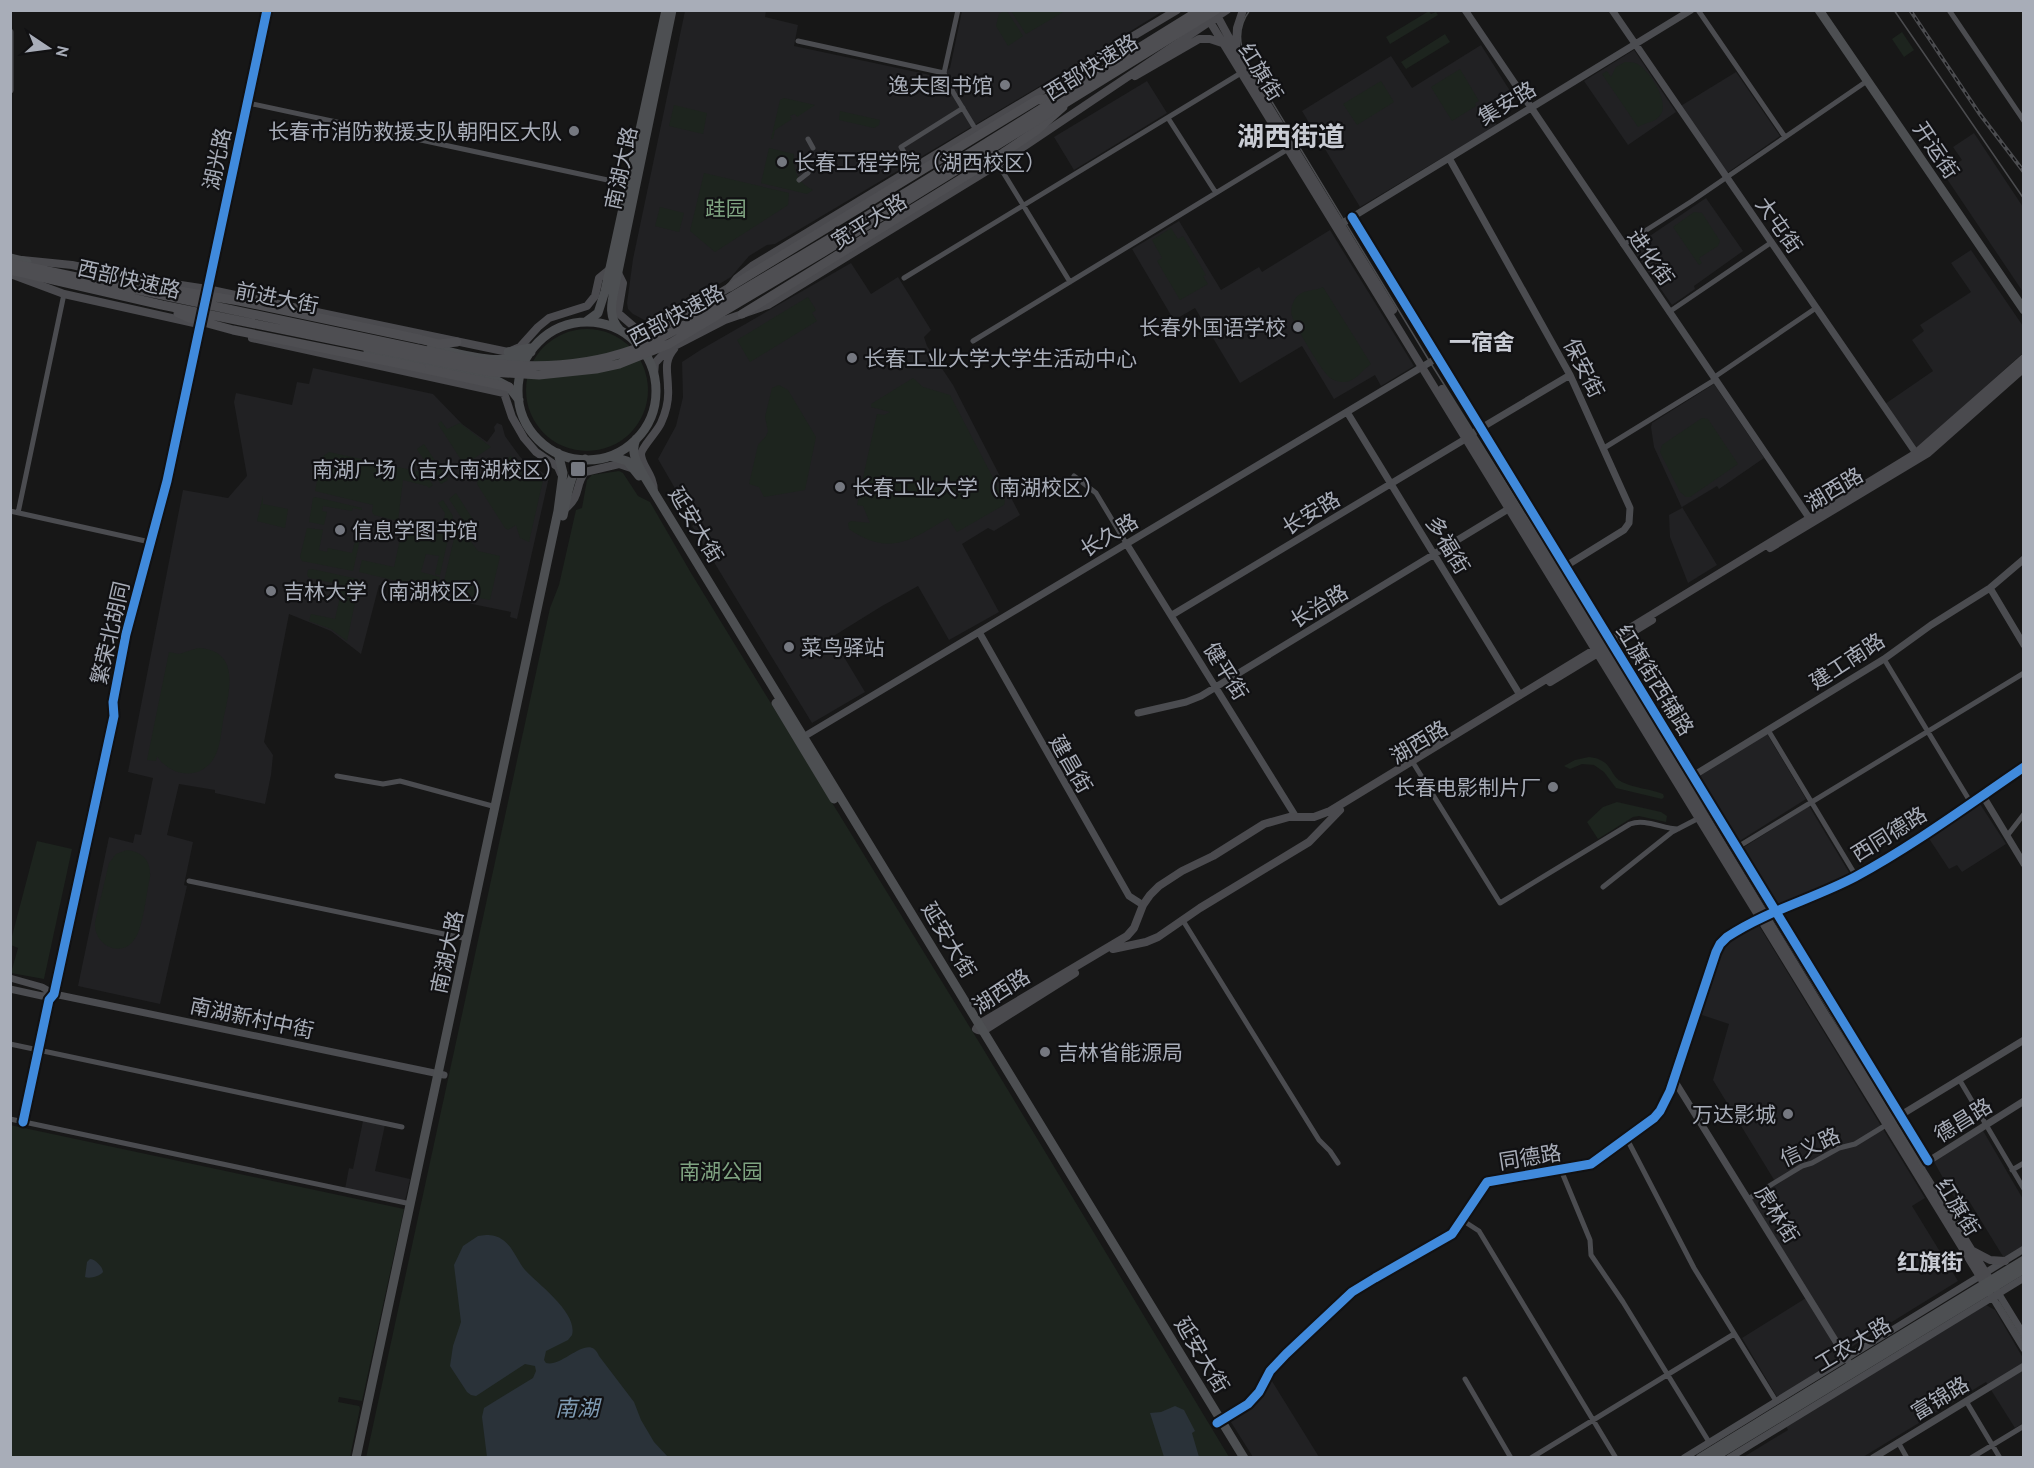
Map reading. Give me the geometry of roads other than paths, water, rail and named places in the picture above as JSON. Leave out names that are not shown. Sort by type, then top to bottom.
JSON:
[{"type":"highway","name":"西部快速路","points":[[12,273],[472,369],[511,375],[563,374],[619,364],[669,344],[1064,99],[1202,10]]},
{"type":"highway","name":"西部快速路","points":[[12,260],[51,272],[475,361],[531,366],[596,360],[635,350],[665,336],[1064,99],[1216,12]]},
{"type":"highway","points":[[730,287],[1037,100],[1064,99]]},
{"type":"highway","points":[[742,314],[1003,153],[1051,119],[1064,99]]},
{"type":"highway","points":[[51,272],[239,301],[455,347]]},
{"type":"highway","points":[[162,305],[189,318],[233,330],[509,387]]},
{"type":"main road","name":"南湖大路","points":[[632,185],[666,10]]},
{"type":"main road","name":"南湖大路","points":[[623,332],[614,322],[611,314],[614,270],[672,10]]},
{"type":"main road","name":"宽平大路","points":[[623,332],[648,334],[656,331],[730,287],[752,266],[1177,10]]},
{"type":"main road","name":"红旗街","points":[[1202,10],[1424,365],[1557,572],[1599,649],[1699,818],[1763,917]]},
{"type":"main road","name":"宽平大路","points":[[654,375],[655,363],[660,356],[742,314],[768,305],[998,164],[1209,21],[1216,12],[1227,10]]},
{"type":"main road","points":[[1237,52],[1236,28],[1243,10]]},
{"type":"main road","name":"开运街","points":[[1819,10],[2024,310]]},
{"type":"main road","name":"红旗街","points":[[1216,12],[1237,52],[1424,365]]},
{"type":"main road","points":[[1122,80],[1138,75],[1199,39],[1210,39],[1222,43]]},
{"type":"main road","name":"前进大街","points":[[12,260],[72,265],[207,289],[455,347],[500,360],[520,358],[533,349]]},
{"type":"main road","name":"前进大街","points":[[12,260],[204,302],[455,347],[505,351]]},
{"type":"main road","name":"南湖大路","points":[[586,322],[598,313],[614,270]]},
{"type":"main road","points":[[505,351],[520,347],[549,318],[587,306],[595,296],[599,278],[614,270],[623,283],[618,313],[640,332],[648,334]]},
{"type":"main road","name":"前进大街","points":[[12,273],[64,294],[492,378],[509,387]]},
{"type":"main road","name":"前进大街","points":[[12,273],[201,320],[230,334],[499,391],[507,396],[512,417],[524,438],[536,452],[558,467],[563,479]]},
{"type":"main road","points":[[586,322],[600,323],[623,332],[646,355],[654,375],[656,390],[653,411],[647,424],[636,439],[623,450],[610,456],[585,459],[558,453],[543,443],[525,421],[519,400],[521,371],[533,349],[558,328],[586,322]]},
{"type":"main road","points":[[654,492],[652,476],[641,453],[642,448],[658,430],[663,419],[669,396],[666,361],[678,345]]},
{"type":"main road","points":[[505,351],[533,349]]},
{"type":"main road","name":"湖西路","points":[[1917,456],[2024,358]]},
{"type":"main road","name":"湖西路","points":[[979,1028],[1116,947],[1146,942],[1158,937],[1182,919],[1309,842],[1336,812],[1520,695],[1917,456],[2024,368]]},
{"type":"main road","points":[[509,387],[519,400]]},
{"type":"main road","name":"红旗街","points":[[1469,436],[1510,508],[1683,782],[1888,1123],[1989,1285]]},
{"type":"main road","name":"延安大街","points":[[636,439],[633,449],[634,456],[800,738]]},
{"type":"main road","name":"南湖大路","points":[[362,1458],[563,479],[562,463],[558,453]]},
{"type":"main road","points":[[610,456],[627,461],[634,469]]},
{"type":"main road","name":"南湖大路","points":[[356,1458],[565,509],[577,466],[585,459]]},
{"type":"main road","points":[[565,509],[575,500],[585,472],[619,464],[634,469]]},
{"type":"main road","name":"延安大街","points":[[634,469],[1219,1422],[1244,1458]]},
{"type":"main road","name":"湖西路","points":[[979,1028],[1127,936],[1134,928],[1143,905],[1159,886],[1182,871],[1213,856],[1264,824],[1289,817],[1314,817],[1330,811],[1599,649]]},
{"type":"main road","name":"红旗街","points":[[1888,1123],[1972,1251],[1989,1285]]},
{"type":"main road","points":[[1972,1251],[1990,1260],[2005,1261]]},
{"type":"main road","name":"工农大路","points":[[1700,1458],[1778,1403],[1850,1366],[1989,1285],[2024,1260]]},
{"type":"main road","name":"工农大路","points":[[1989,1285],[2024,1269]]},
{"type":"main road","points":[[1850,1366],[1864,1375]]},
{"type":"main road","name":"工农大路","points":[[1713,1458],[1792,1410],[1850,1366]]},
{"type":"main road","points":[[1788,1422],[1792,1410]]},
{"type":"main road","name":"延安大街","points":[[1219,1422],[1238,1458]]},
{"type":"street","name":"湖光路","points":[[201,320],[267,10]]},
{"type":"street","points":[[958,10],[944,73],[976,130]]},
{"type":"street","name":"进化街","points":[[1465,10],[1529,108],[1811,520]]},
{"type":"street","name":"大屯街","points":[[1612,10],[1917,456]]},
{"type":"street","name":"集安路","points":[[1341,224],[1691,10]]},
{"type":"street","points":[[1698,10],[1785,137]]},
{"type":"street","points":[[1949,10],[2024,121]]},
{"type":"street","points":[[10,32],[10,90]]},
{"type":"street","points":[[798,41],[944,73]]},
{"type":"street","points":[[904,278],[1241,73]]},
{"type":"street","points":[[1623,245],[1867,81]]},
{"type":"street","points":[[248,103],[632,185]]},
{"type":"street","points":[[911,164],[901,147],[963,108]]},
{"type":"street","points":[[1167,117],[1216,193]]},
{"type":"street","points":[[808,139],[813,148]]},
{"type":"street","points":[[973,341],[1288,149]]},
{"type":"street","name":"保安街","points":[[1449,158],[1570,375],[1630,508],[1629,523],[1624,530],[1557,572]]},
{"type":"street","points":[[998,164],[1070,282]]},
{"type":"street","points":[[799,180],[808,173]]},
{"type":"street","name":"红旗街西辅路","points":[[1352,218],[1928,1161]]},
{"type":"street","points":[[1669,312],[1772,242]]},
{"type":"street","points":[[18,513],[64,294]]},
{"type":"street","points":[[1604,448],[1713,381],[1714,378],[1816,308]]},
{"type":"street","name":"繁荣北胡同","points":[[54,993],[114,716],[113,702],[126,634],[167,481],[201,320]]},
{"type":"street","name":"长久路","points":[[800,738],[1437,358]]},
{"type":"street","name":"长安路","points":[[1172,615],[1570,375]]},
{"type":"street","name":"多福街","points":[[1347,412],[1520,695]]},
{"type":"street","points":[[1074,476],[1096,493],[1126,543]]},
{"type":"street","name":"长治路","points":[[1138,713],[1186,702],[1216,687],[1510,508]]},
{"type":"street","points":[[10,511],[150,542]]},
{"type":"street","name":"健平街","points":[[1126,543],[1296,817]]},
{"type":"street","name":"建工南路","points":[[1683,782],[1884,659],[1916,635],[1990,588],[2024,559]]},
{"type":"street","points":[[1990,588],[2024,645]]},
{"type":"street","name":"建昌街","points":[[979,632],[1128,896],[1143,905]]},
{"type":"street","points":[[1884,659],[1971,803]]},
{"type":"street","points":[[1736,848],[2024,673]]},
{"type":"street","points":[[1768,730],[1856,876]]},
{"type":"street","points":[[1413,763],[1500,903],[1630,824],[1642,822],[1678,829]]},
{"type":"street","name":"西同德路","points":[[1763,917],[1856,876],[1983,796],[2024,767]]},
{"type":"street","points":[[338,776],[383,784],[400,782],[496,807]]},
{"type":"street","points":[[1983,796],[2024,864]]},
{"type":"street","points":[[2007,836],[2024,814]]},
{"type":"street","points":[[1603,887],[1678,829],[1699,818]]},
{"type":"street","points":[[189,881],[468,939]]},
{"type":"street","name":"同德路","points":[[1219,1422],[1248,1404],[1255,1397],[1264,1378],[1286,1354],[1352,1293],[1452,1234],[1487,1182],[1591,1164],[1627,1139],[1660,1111],[1674,1080],[1720,944],[1736,931],[1763,917]]},
{"type":"street","points":[[1182,919],[1319,1140],[1338,1163]]},
{"type":"street","name":"南湖新村中街","points":[[10,978],[42,987],[54,993],[441,1074]]},
{"type":"street","name":"南湖新村中街","points":[[10,989],[42,996],[54,993]]},
{"type":"street","points":[[23,1122],[49,1000],[54,993]]},
{"type":"street","name":"信义路","points":[[1748,1199],[1802,1166],[1839,1148],[1855,1144],[2024,1040]]},
{"type":"street","points":[[10,1044],[402,1127]]},
{"type":"street","points":[[1959,1079],[2024,1189]]},
{"type":"street","name":"虎林街","points":[[1674,1080],[1850,1366]]},
{"type":"street","name":"德昌路","points":[[1919,1167],[2024,1101]]},
{"type":"street","points":[[10,1119],[411,1204]]},
{"type":"street","points":[[1627,1139],[1694,1268],[1778,1403],[1684,1458]]},
{"type":"street","points":[[2013,1170],[2024,1163]]},
{"type":"street","points":[[1561,1170],[1590,1240],[1592,1255],[1709,1442]]},
{"type":"street","points":[[1462,1220],[1479,1231],[1616,1458]]},
{"type":"street","points":[[1729,1458],[1864,1375],[1989,1285],[2005,1261],[2024,1249]]},
{"type":"street","points":[[1989,1285],[2024,1278]]},
{"type":"street","name":"红旗街","points":[[1989,1285],[2024,1335]]},
{"type":"street","name":"红旗街","points":[[1989,1285],[2024,1349]]},
{"type":"street","points":[[1531,1458],[1734,1334]]},
{"type":"street","name":"富锦路","points":[[1873,1458],[2024,1366]]},
{"type":"street","points":[[1465,1379],[1511,1458]]},
{"type":"street","points":[[1966,1401],[2000,1458]]},
{"type":"street","points":[[1971,1458],[2024,1426]]},
{"type":"street","points":[[1898,1442],[1907,1458]]},
{"type":"water","name":"南湖","points":[[478,1236],[497,1237],[506,1243],[525,1270],[556,1300],[569,1318],[572,1335],[568,1340],[546,1351],[544,1360],[546,1363],[553,1363],[589,1347],[595,1349],[634,1402],[654,1442],[668,1457],[487,1457],[482,1417],[484,1408],[533,1378],[536,1371],[535,1366],[525,1364],[476,1396],[467,1392],[450,1366],[453,1346],[461,1322],[454,1265],[463,1246]]},
{"type":"water","points":[[90,1259],[102,1268],[103,1272],[87,1278],[85,1277],[87,1262]]},
{"type":"water","points":[[1175,1406],[1184,1410],[1195,1431],[1192,1433],[1199,1457],[1164,1457],[1150,1413],[1161,1412]]},
{"type":"tram line","points":[[1250,10],[1241,28],[1242,46],[1246,59],[1430,362],[1721,832],[1960,1232]]},
{"type":"tram line","points":[[1894,10],[2024,199]]},
{"type":"tram line","points":[[1999,1302],[2024,1342]]},
{"type":"railway","points":[[1910,10],[1979,113],[2024,172]]},
{"type":"place","name":"逸夫图书馆","points":[[1005,85]]},
{"type":"place","name":"长春市消防救援支队朝阳区大队","points":[[574,131]]},
{"type":"place","name":"长春工程学院（湖西校区）","points":[[782,162]]},
{"type":"place","name":"长春外国语学校","points":[[1298,327]]},
{"type":"place","name":"长春工业大学大学生活动中心","points":[[852,358]]},
{"type":"place","name":"南湖广场（吉大南湖校区）","points":[[578,469]]},
{"type":"place","name":"长春工业大学（南湖校区）","points":[[840,487]]},
{"type":"place","name":"信息学图书馆","points":[[340,530]]},
{"type":"place","name":"吉林大学（南湖校区）","points":[[271,591]]},
{"type":"place","name":"菜鸟驿站","points":[[789,647]]},
{"type":"place","name":"长春电影制片厂","points":[[1553,787]]},
{"type":"place","name":"吉林省能源局","points":[[1045,1052]]},
{"type":"place","name":"万达影城","points":[[1788,1114]]},
{"type":"district","name":"湖西街道","points":[[1291,136]]},
{"type":"district","name":"一宿舍","points":[[1482,342]]},
{"type":"district","name":"红旗街","points":[[1930,1262]]},
{"type":"park label","name":"跬园","points":[[726,208]]},
{"type":"park label","name":"南湖公园","points":[[721,1171]]}]
